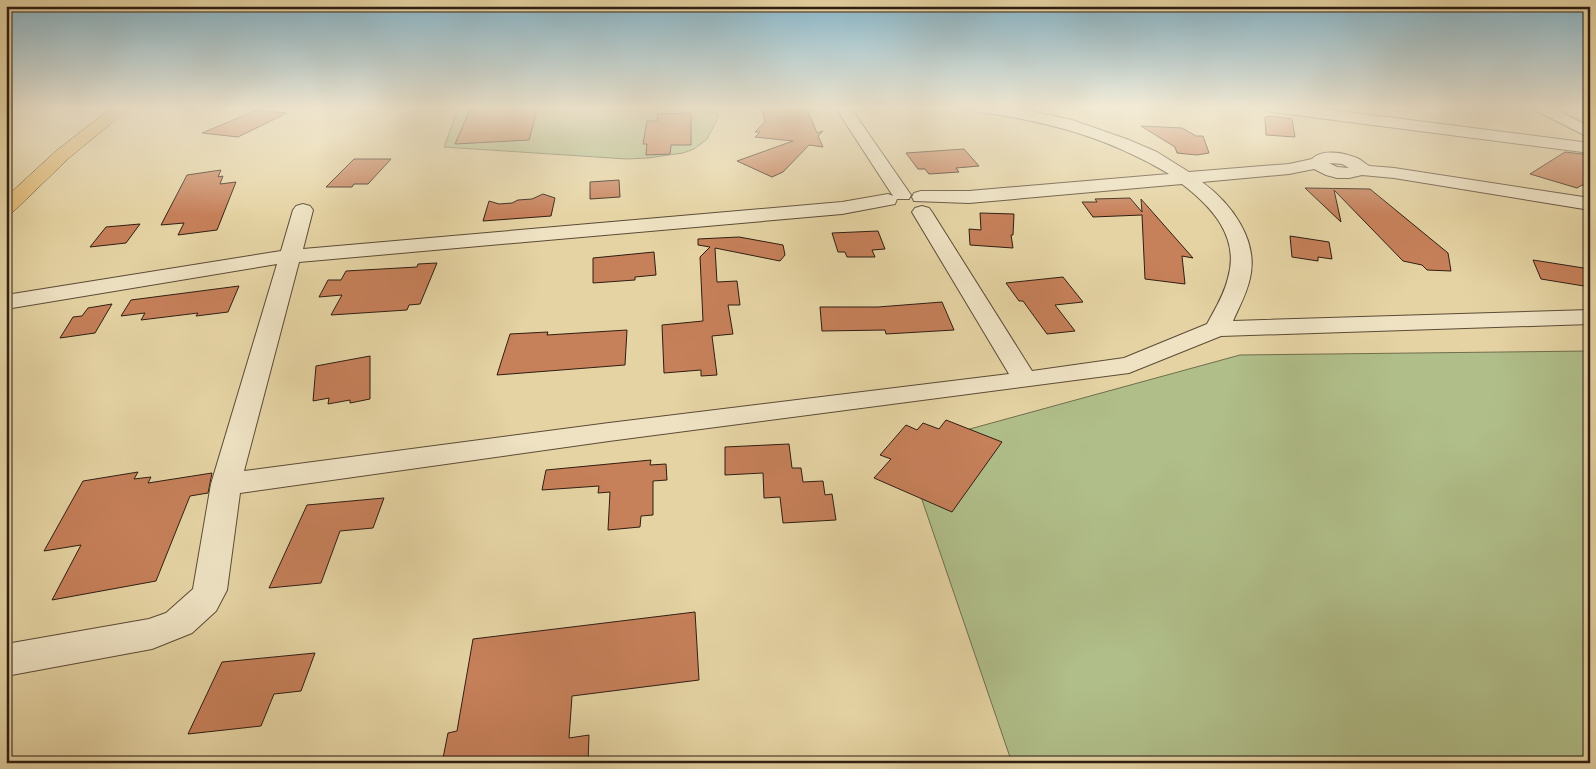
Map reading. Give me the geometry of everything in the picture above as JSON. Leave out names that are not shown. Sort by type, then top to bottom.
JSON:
[{"type":"main road","points":[[6,208],[46,168],[76,143]]},
{"type":"street","points":[[867,143],[909,203],[1025,380]]},
{"type":"street","points":[[1122,143],[1186,178],[1215,201],[1230,222],[1241,259],[1240,281],[1217,329]]},
{"type":"street","points":[[1550,143],[1590,148]]},
{"type":"street","points":[[6,302],[290,256],[1323,166],[1320,160],[1326,158],[1347,160],[1358,167],[1590,204]]},
{"type":"street","points":[[6,660],[152,634],[179,623],[204,601],[210,590],[226,484],[303,210]]},
{"type":"street","points":[[226,484],[609,432],[1025,380],[1129,365],[1217,329],[1590,317]]},
{"type":"green space","points":[[446,143],[702,143],[694,149],[683,153],[627,159],[444,147]]},
{"type":"green space","points":[[1590,351],[1590,763],[1012,763],[904,447],[1240,355]]},
{"type":"building","points":[[691,143],[691,145],[671,145],[670,154],[646,155],[647,144],[643,144]]},
{"type":"building","points":[[788,143],[821,143],[823,147],[809,145],[783,172],[772,177],[737,161]]},
{"type":"building","points":[[1168,143],[1205,143],[1209,153],[1197,155],[1177,153],[1175,147]]},
{"type":"building","points":[[964,149],[979,166],[956,168],[959,172],[929,174],[925,169],[918,169],[906,153]]},
{"type":"building","points":[[1565,152],[1590,155],[1590,187],[1582,185],[1577,188],[1530,174]]},
{"type":"building","points":[[354,159],[391,159],[368,184],[354,184],[352,187],[326,187]]},
{"type":"building","points":[[221,170],[218,177],[223,176],[220,184],[236,182],[217,230],[178,235],[184,223],[161,225],[187,175]]},
{"type":"building","points":[[619,180],[620,197],[590,199],[590,182]]},
{"type":"building","points":[[1305,188],[1370,189],[1448,253],[1451,271],[1427,270],[1422,265],[1403,261],[1334,190],[1341,222]]},
{"type":"building","points":[[543,194],[555,198],[551,216],[483,221],[489,201],[499,204],[512,203],[518,200],[532,199]]},
{"type":"building","points":[[1130,198],[1142,212],[1141,199],[1193,258],[1182,256],[1185,284],[1145,279],[1142,215],[1093,217],[1082,202],[1097,202],[1095,199]]},
{"type":"building","points":[[980,213],[1014,214],[1013,235],[1011,235],[1013,248],[970,245],[969,229],[981,230]]},
{"type":"building","points":[[140,224],[126,243],[90,247],[106,227]]},
{"type":"building","points":[[878,231],[885,249],[872,250],[875,257],[847,257],[845,252],[838,252],[832,233]]},
{"type":"building","points":[[1290,236],[1329,242],[1332,259],[1318,257],[1318,261],[1292,257]]},
{"type":"building","points":[[739,237],[783,245],[785,255],[780,261],[715,248],[717,282],[737,281],[740,305],[728,305],[733,334],[712,336],[717,375],[701,376],[701,370],[664,373],[662,325],[703,321],[700,257],[710,247],[698,245],[698,239]]},
{"type":"building","points":[[654,252],[656,275],[635,277],[635,280],[593,283],[593,258]]},
{"type":"building","points":[[1533,260],[1590,269],[1590,287],[1541,279]]},
{"type":"building","points":[[437,263],[420,304],[409,305],[407,310],[331,315],[342,295],[319,297],[328,280],[341,280],[346,271],[417,267],[418,264]]},
{"type":"building","points":[[1063,277],[1083,302],[1055,305],[1075,331],[1047,334],[1023,301],[1019,301],[1006,283]]},
{"type":"building","points":[[239,286],[228,312],[196,316],[198,313],[141,320],[145,313],[121,316],[131,300]]},
{"type":"building","points":[[942,302],[954,330],[886,334],[885,330],[822,331],[820,307],[878,307]]},
{"type":"building","points":[[112,304],[95,333],[60,338],[73,317],[82,316],[88,308]]},
{"type":"building","points":[[627,330],[625,365],[497,375],[510,334],[548,332],[547,335]]},
{"type":"building","points":[[370,356],[370,399],[350,403],[350,400],[328,404],[329,398],[313,401],[316,366]]},
{"type":"building","points":[[946,420],[1002,442],[952,512],[874,478],[891,459],[880,455],[906,425],[917,430],[923,423],[939,429]]},
{"type":"building","points":[[789,444],[792,468],[801,468],[803,482],[823,481],[825,495],[832,494],[836,520],[783,523],[780,497],[764,498],[763,473],[725,475],[725,447]]},
{"type":"building","points":[[651,460],[650,465],[666,464],[667,480],[653,481],[653,515],[641,516],[640,527],[608,530],[610,492],[598,493],[599,486],[542,490],[546,470]]},
{"type":"building","points":[[138,472],[134,479],[151,477],[148,483],[212,473],[208,493],[190,496],[156,581],[52,600],[81,545],[44,551],[83,481]]},
{"type":"building","points":[[384,498],[373,528],[340,531],[321,583],[269,588],[307,505]]},
{"type":"building","points":[[695,612],[699,680],[572,696],[569,738],[589,735],[588,763],[442,763],[448,733],[457,731],[473,639]]},
{"type":"building","points":[[315,653],[301,691],[274,694],[261,726],[188,734],[222,662]]}]
